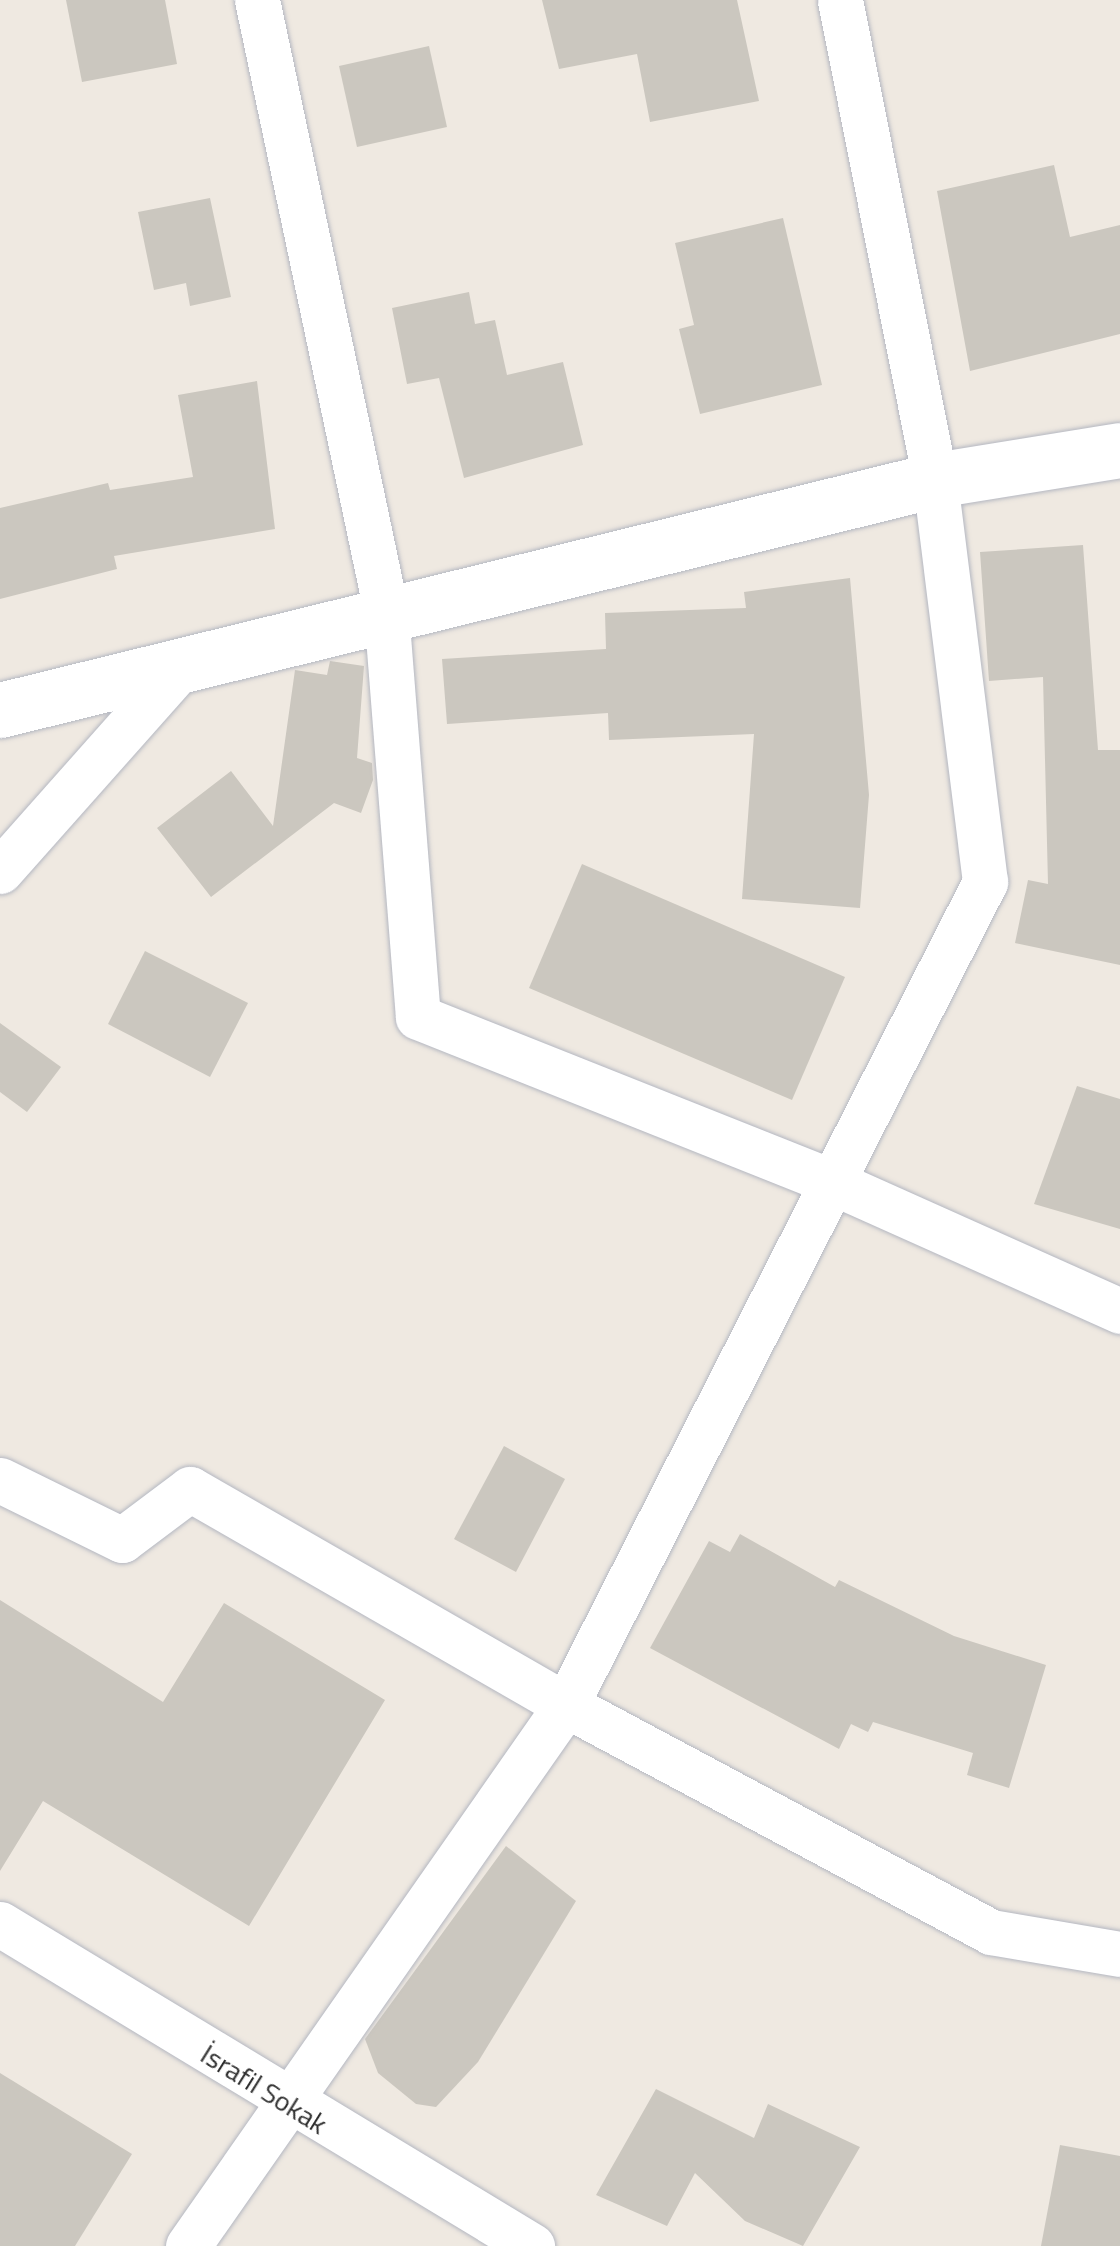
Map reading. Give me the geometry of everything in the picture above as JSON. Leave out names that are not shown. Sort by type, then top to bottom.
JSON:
[{"type":"street","points":[[257,0],[386,610],[418,1017],[832,1182],[1120,1311]]},
{"type":"street","points":[[188,2246],[292,2108],[566,1705],[985,882],[935,480],[840,0]]},
{"type":"street","points":[[0,710],[182,666],[386,610],[935,480],[1120,450]]},
{"type":"street","points":[[0,871],[182,666]]},
{"type":"street","points":[[0,1480],[122,1540],[190,1489],[566,1705],[991,1932],[1120,1954]]},
{"type":"street","name":"İsrafil Sokak","points":[[0,1924],[292,2108],[532,2246]]},
{"type":"building","points":[[66,0],[165,0],[177,64],[82,82]]},
{"type":"building","points":[[542,0],[737,0],[759,101],[650,122],[637,54],[559,69]]},
{"type":"building","points":[[429,46],[447,127],[357,147],[339,66]]},
{"type":"building","points":[[1054,165],[1070,237],[1120,225],[1120,334],[970,371],[937,191]]},
{"type":"building","points":[[210,198],[231,297],[190,306],[186,283],[154,290],[138,212]]},
{"type":"building","points":[[783,218],[822,385],[700,414],[679,329],[694,325],[675,243]]},
{"type":"building","points":[[469,292],[475,324],[495,320],[507,375],[563,362],[583,445],[464,478],[439,378],[407,384],[392,308]]},
{"type":"building","points":[[257,381],[275,529],[114,556],[117,569],[0,599],[0,508],[108,483],[110,490],[193,477],[178,395]]},
{"type":"building","points":[[1083,545],[1098,750],[1120,750],[1120,965],[1015,943],[1028,880],[1048,884],[1043,677],[989,681],[980,552]]},
{"type":"building","points":[[850,578],[869,795],[860,908],[742,899],[754,734],[609,740],[608,713],[447,724],[442,659],[606,649],[605,613],[746,608],[744,592]]},
{"type":"building","points":[[330,661],[364,666],[357,758],[372,763],[373,780],[361,813],[334,803],[211,897],[157,828],[231,771],[273,826],[295,670],[327,675]]},
{"type":"building","points":[[582,864],[845,977],[792,1100],[529,988]]},
{"type":"building","points":[[145,951],[248,1003],[210,1077],[108,1024]]},
{"type":"building","points":[[0,1023],[61,1067],[27,1112],[0,1092]]},
{"type":"building","points":[[1077,1086],[1120,1099],[1120,1229],[1034,1204]]},
{"type":"building","points":[[504,1446],[565,1479],[516,1572],[454,1539]]},
{"type":"building","points":[[740,1534],[835,1587],[839,1580],[954,1636],[1046,1665],[1009,1788],[967,1775],[973,1753],[873,1722],[868,1732],[851,1724],[839,1749],[650,1648],[709,1541],[730,1552]]},
{"type":"building","points":[[0,1600],[163,1702],[224,1603],[385,1700],[249,1926],[43,1801],[0,1871]]},
{"type":"building","points":[[506,1846],[576,1901],[478,2062],[436,2107],[416,2104],[378,2073],[365,2039]]},
{"type":"building","points":[[0,2073],[132,2154],[75,2246],[0,2246]]},
{"type":"building","points":[[656,2089],[754,2138],[768,2104],[860,2147],[803,2246],[745,2221],[695,2173],[667,2226],[596,2195]]},
{"type":"building","points":[[1060,2145],[1120,2156],[1120,2246],[1041,2246]]}]
